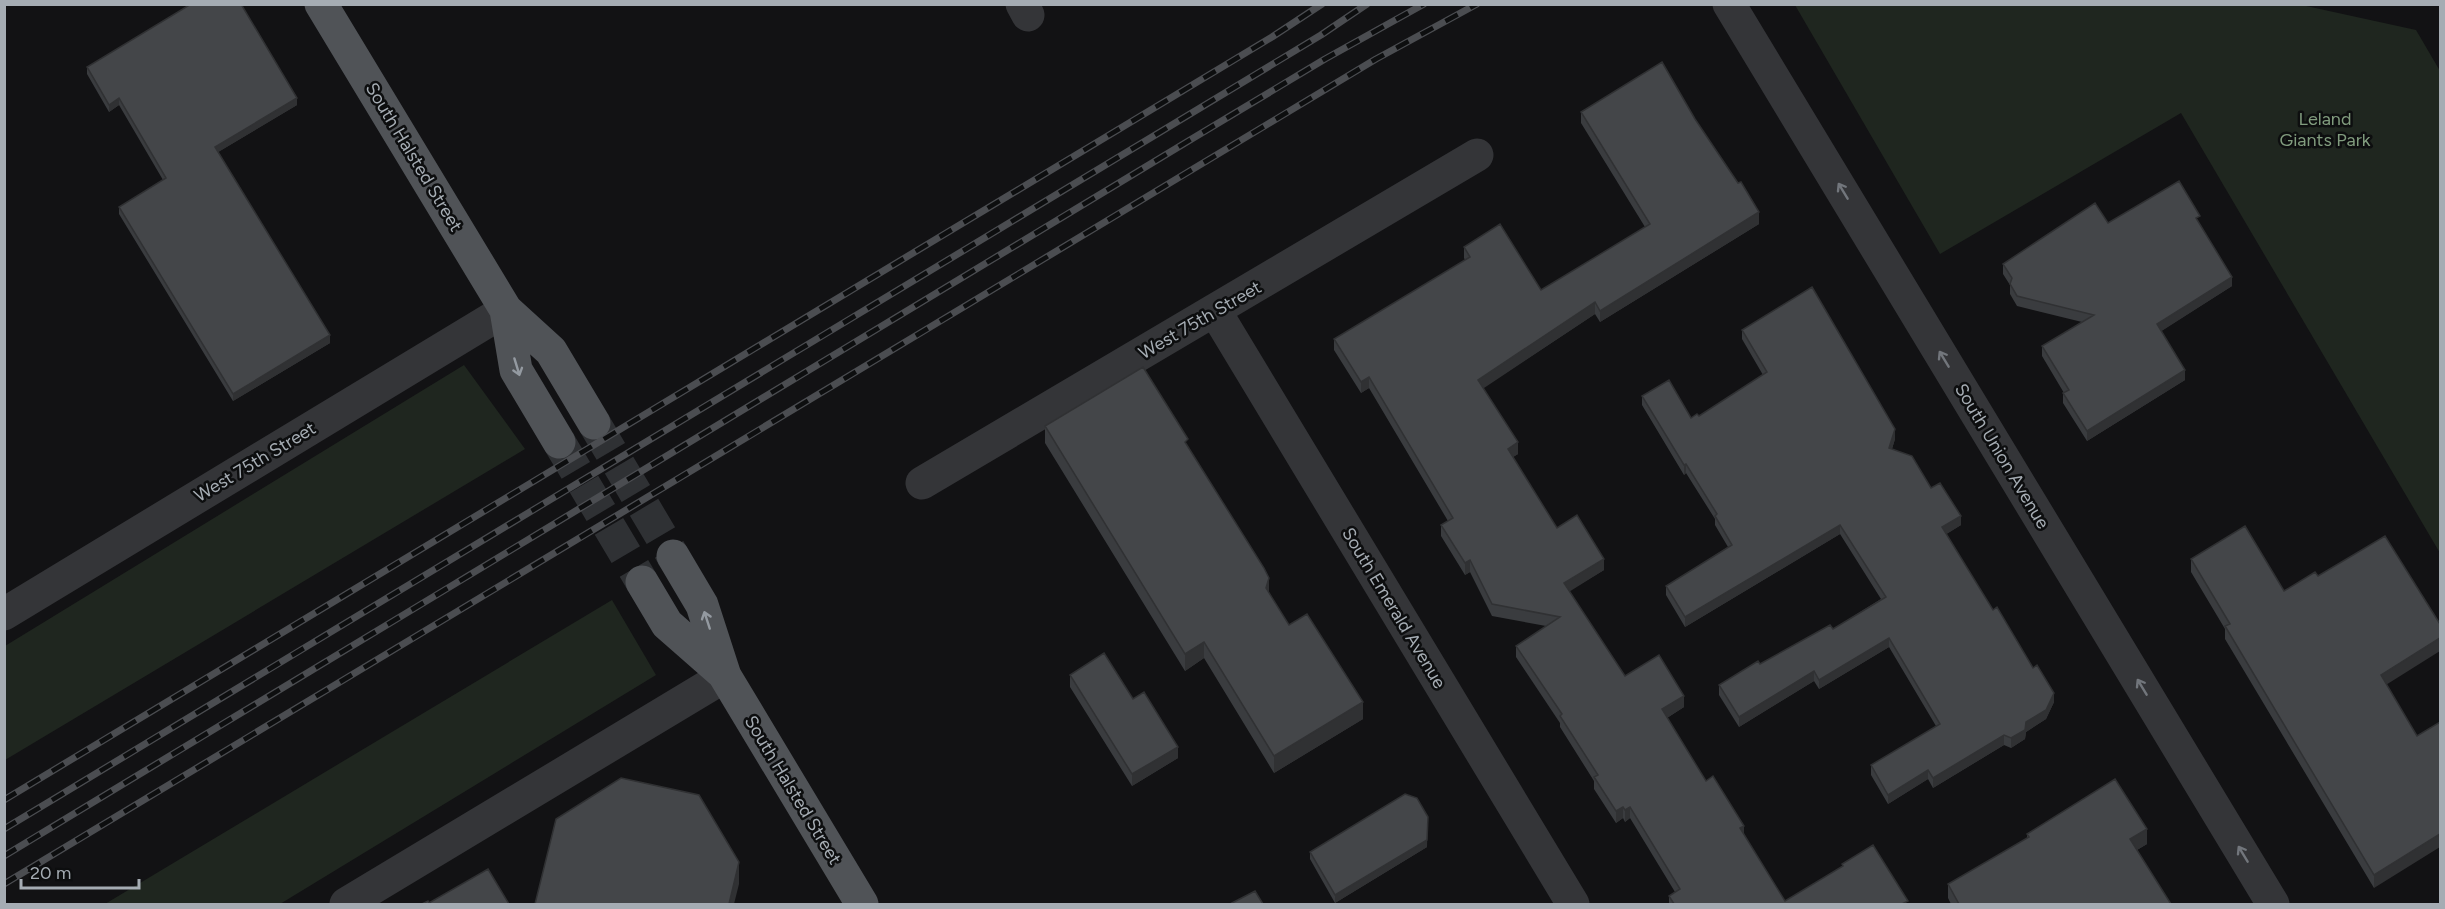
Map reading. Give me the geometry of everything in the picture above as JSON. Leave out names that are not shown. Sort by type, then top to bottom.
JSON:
[{"type":"main road","name":"South Halsted Street","points":[[321,4],[506,310],[550,351],[594,423]]},
{"type":"main road","name":"South Halsted Street","points":[[506,310],[516,370],[559,442]]},
{"type":"main road","name":"South Halsted Street","points":[[673,556],[702,605],[725,675],[862,904]]},
{"type":"main road","name":"South Halsted Street","points":[[642,582],[667,624],[725,675]]},
{"type":"street","name":"South Union Avenue","points":[[1731,5],[2273,904]]},
{"type":"street","name":"West 75th Street","points":[[922,483],[1477,155]]},
{"type":"street","name":"West 75th Street","points":[[4,614],[506,310]]},
{"type":"street","name":"South Emerald Avenue","points":[[1215,311],[1574,904]]},
{"type":"street","points":[[346,904],[725,675]]},
{"type":"green space","name":"Leland Giants Park","points":[[2297,4],[2416,30],[2440,71],[2440,553],[2181,113],[1940,254],[1795,5]]},
{"type":"green space","points":[[464,365],[525,449],[5,760],[5,646]]},
{"type":"green space","points":[[612,600],[656,675],[280,904],[105,904]]},
{"type":"building","points":[[191,4],[241,4],[297,98],[215,147],[330,335],[233,394],[119,207],[166,178],[119,98],[109,105],[87,67]]},
{"type":"building","points":[[1662,62],[1695,119],[1738,183],[1741,182],[1759,212],[1600,311],[1595,302],[1478,380],[1518,442],[1508,449],[1557,528],[1577,515],[1604,559],[1564,583],[1625,676],[1659,655],[1684,696],[1662,709],[1706,781],[1713,776],[1744,826],[1740,828],[1785,901],[1873,845],[1908,901],[1902,904],[1674,904],[1669,896],[1680,889],[1630,807],[1625,810],[1623,807],[1616,811],[1594,777],[1598,775],[1560,716],[1562,714],[1516,646],[1560,617],[1492,604],[1470,560],[1465,563],[1441,525],[1453,518],[1369,377],[1361,382],[1334,339],[1470,257],[1464,247],[1500,224],[1541,290],[1650,224],[1581,112]]},
{"type":"building","points":[[2179,181],[2200,216],[2196,218],[2232,277],[2157,324],[2185,370],[2087,431],[2063,393],[2069,390],[2042,346],[2094,315],[2017,296],[2010,284],[2012,278],[2003,264],[2095,203],[2108,223]]},
{"type":"building","points":[[1812,287],[1895,429],[1889,448],[1912,456],[1931,488],[1940,483],[1961,516],[1942,527],[1993,610],[1997,607],[2033,668],[2037,665],[2054,693],[2046,710],[2026,722],[2025,730],[2011,738],[2004,735],[1933,778],[1928,770],[1888,795],[1871,765],[1940,724],[1889,638],[1819,680],[1814,671],[1739,717],[1719,685],[1758,661],[1760,664],[1830,625],[1833,629],[1886,597],[1840,525],[1685,617],[1666,586],[1732,545],[1715,516],[1717,514],[1642,396],[1669,380],[1691,418],[1697,414],[1699,416],[1767,372],[1742,330]]},
{"type":"building","points":[[1143,367],[1188,439],[1185,442],[1264,568],[1269,578],[1266,588],[1289,625],[1307,614],[1363,702],[1274,756],[1204,642],[1185,654],[1045,426]]},
{"type":"building","points":[[2245,526],[2284,591],[2315,572],[2318,576],[2385,536],[2440,624],[2440,638],[2381,675],[2417,736],[2440,722],[2440,834],[2374,875],[2225,626],[2230,624],[2191,559]]},
{"type":"building","points":[[1104,653],[1133,699],[1144,692],[1178,747],[1132,774],[1070,675]]},
{"type":"building","points":[[621,778],[699,795],[739,862],[729,904],[535,904],[556,819]]},
{"type":"building","points":[[2115,779],[2147,829],[2130,839],[2171,904],[1959,904],[1948,884],[2029,837],[2027,834]]},
{"type":"building","points":[[1405,794],[1417,798],[1428,817],[1427,840],[1335,895],[1310,852]]},
{"type":"building","points":[[488,869],[509,904],[422,904],[428,901],[429,903]]},
{"type":"building","points":[[1255,891],[1263,904],[1230,904]]},
{"type":"tunnel","points":[[594,423],[673,556]]},
{"type":"tunnel","points":[[559,442],[642,582]]},
{"type":"railway","points":[[4,800],[1272,37],[1322,4]]},
{"type":"railway","points":[[4,829],[1321,35],[1367,4]]},
{"type":"railway","points":[[4,856],[1195,137],[1325,59],[1424,4]]},
{"type":"railway","points":[[4,884],[1376,59],[1477,4]]}]
